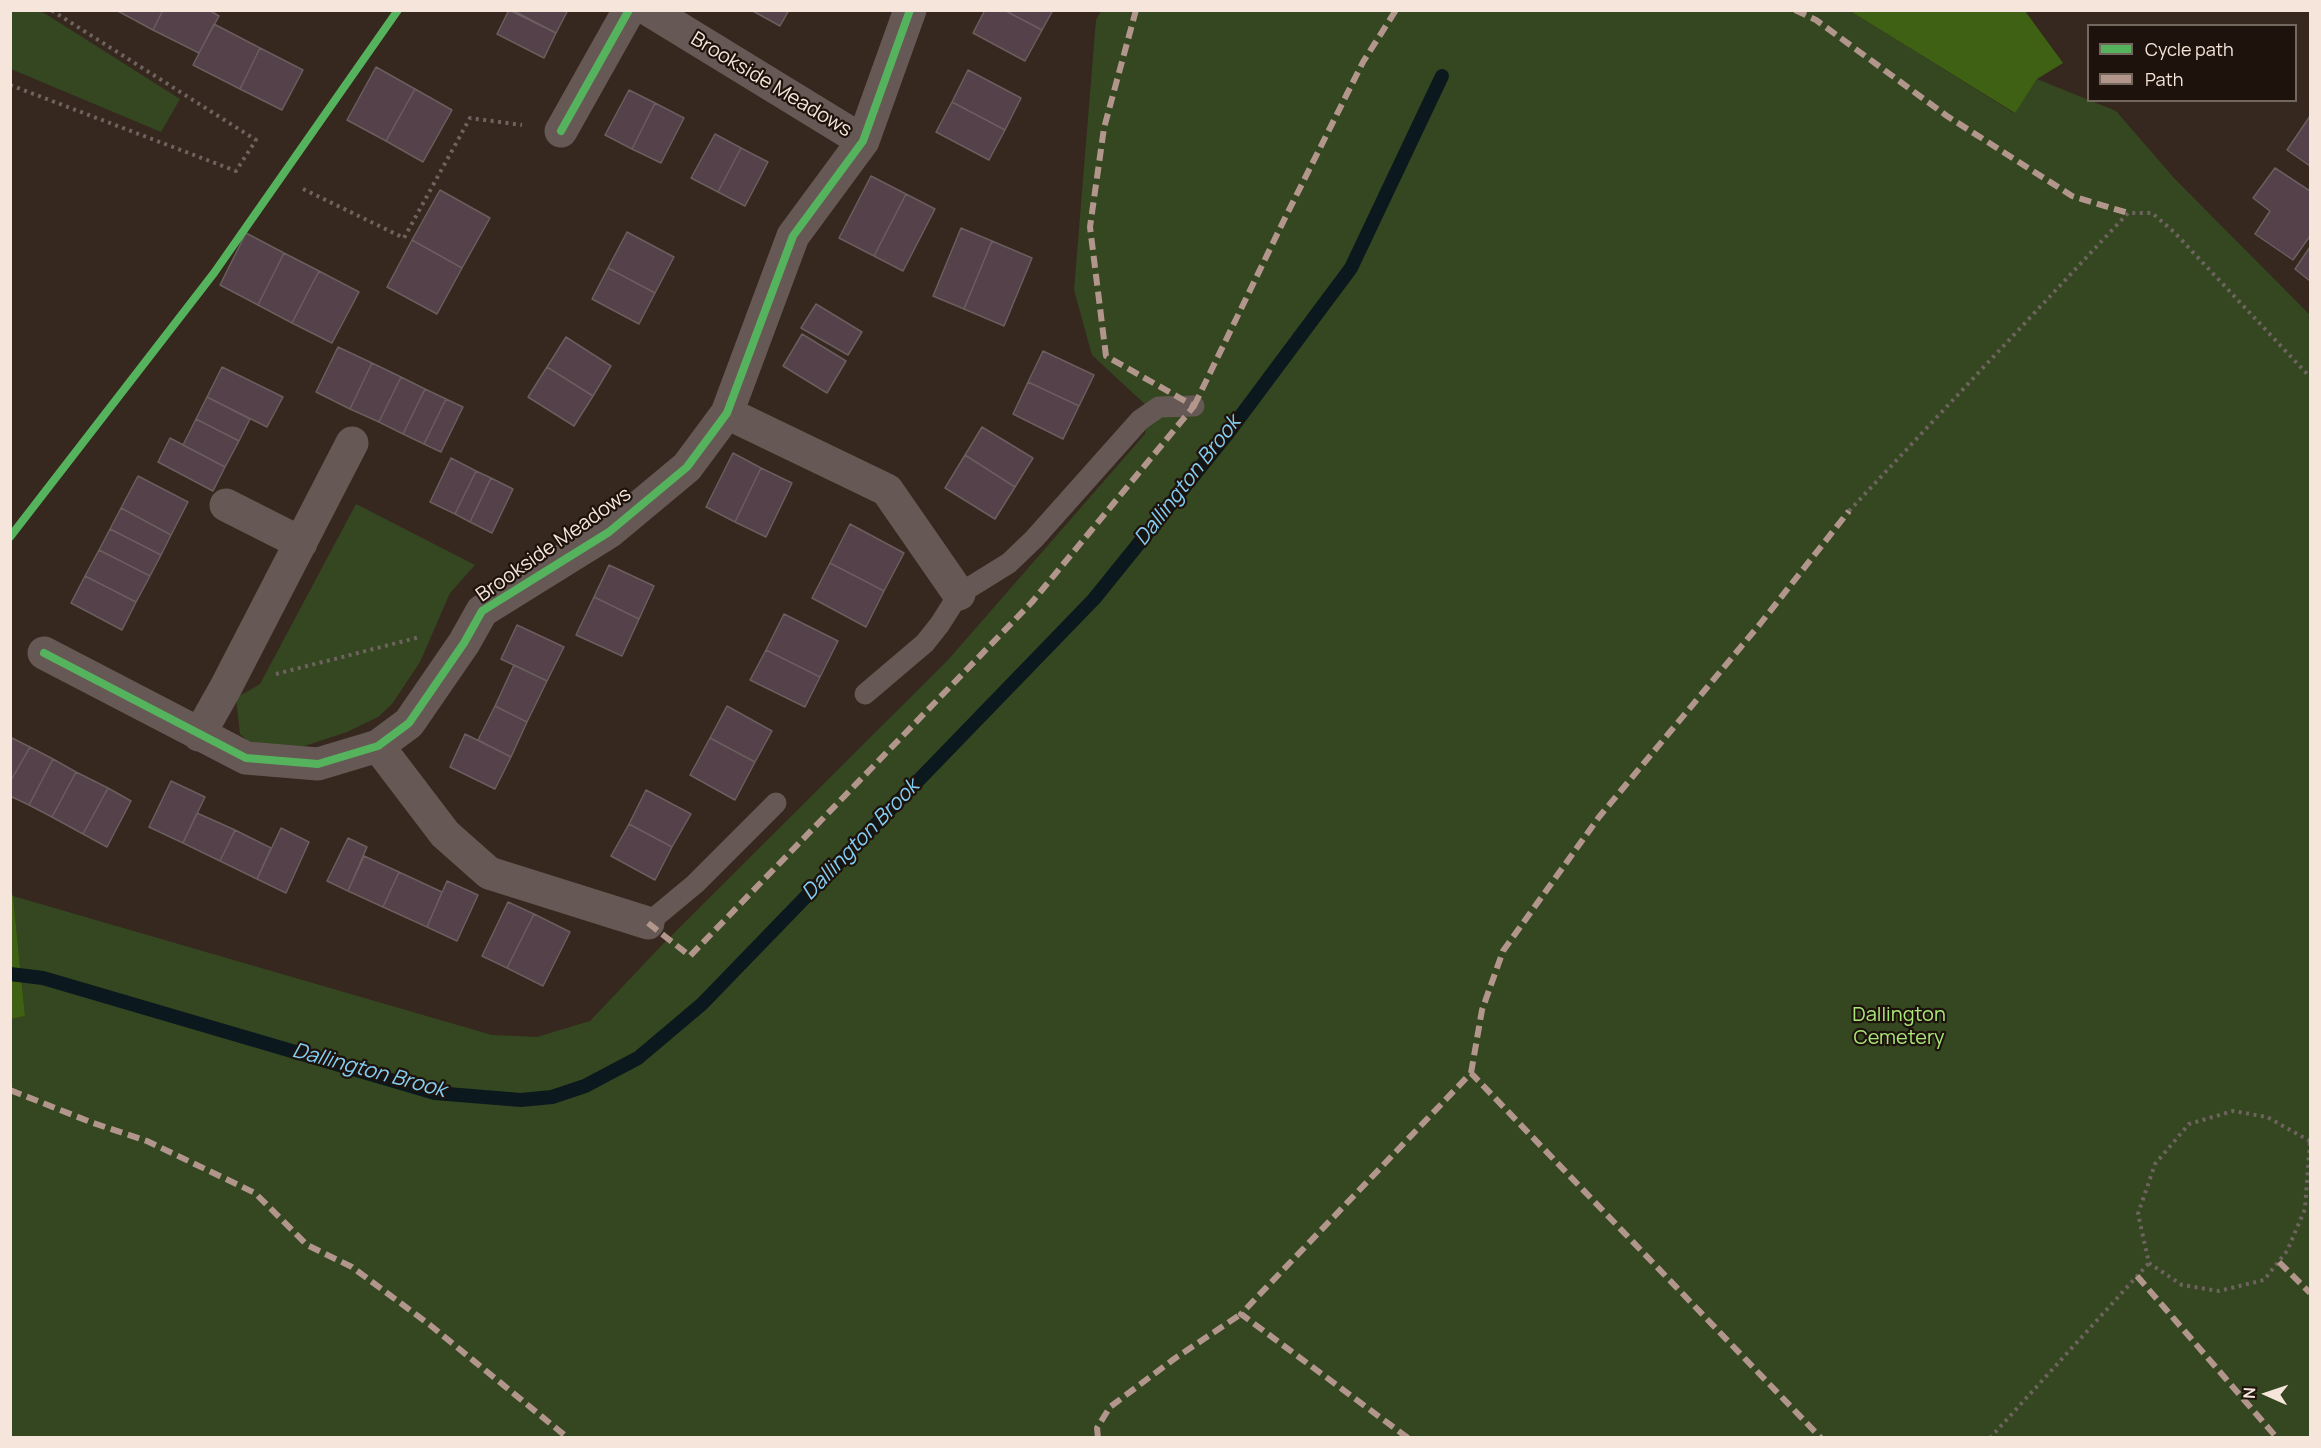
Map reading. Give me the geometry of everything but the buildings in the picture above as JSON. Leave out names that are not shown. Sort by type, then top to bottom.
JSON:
[{"type":"street","points":[[561,131],[629,10]]},
{"type":"street","name":"Brookside Meadows","points":[[649,10],[863,141]]},
{"type":"street","name":"Brookside Meadows","points":[[44,653],[246,758],[318,764],[378,746],[409,723],[464,643],[482,611],[609,532],[687,467],[728,413],[793,236],[863,141],[909,10]]},
{"type":"street","points":[[728,413],[887,490],[958,594]]},
{"type":"street","points":[[199,735],[352,443]]},
{"type":"street","points":[[226,505],[301,543]]},
{"type":"street","points":[[378,746],[445,834],[489,873],[648,923]]},
{"type":"lane","points":[[865,694],[925,643],[940,624],[958,594],[1009,563],[1034,539],[1140,420],[1159,407],[1194,406]]},
{"type":"lane","points":[[648,923],[695,884],[776,803]]},
{"type":"path","points":[[10,85],[236,171],[256,140],[51,10]]},
{"type":"path","points":[[303,189],[404,238],[470,118],[561,131]]},
{"type":"path","points":[[1848,511],[2128,213],[2152,213],[2175,232],[2310,377]]},
{"type":"path","points":[[226,687],[429,634],[464,643]]},
{"type":"path","points":[[2233,1111],[2268,1118],[2310,1141],[2305,1209],[2287,1251],[2264,1280],[2219,1290],[2182,1286],[2149,1263],[2138,1214],[2155,1164],[2189,1124],[2233,1111]]},
{"type":"path","points":[[1990,1437],[2149,1263]]},
{"type":"green space","points":[[10,11],[41,11],[180,99],[161,132],[11,69]]},
{"type":"green space","name":"Dallington Cemetery","points":[[1101,11],[1850,11],[2014,113],[2037,79],[2087,99],[2087,102],[2094,102],[2116,111],[2174,178],[2310,315],[2310,1437],[11,1438],[10,1019],[25,1016],[13,896],[492,1035],[537,1037],[590,1021],[663,944],[948,660],[1145,434],[1149,408],[1092,355],[1074,290],[1096,20]]},
{"type":"green space","points":[[1850,11],[2025,11],[2063,63],[2037,79],[2015,113]]},
{"type":"green space","points":[[356,504],[475,565],[450,593],[420,662],[392,704],[378,717],[347,732],[292,750],[254,746],[240,734],[236,698],[260,684]]},
{"type":"green space","points":[[11,894],[25,1016],[11,1019]]},
{"type":"waterway","name":"Dallington Brook","points":[[10,974],[43,978],[435,1093],[521,1100],[552,1097],[585,1086],[638,1058],[702,1004],[1094,599],[1228,433],[1351,268],[1442,76]]},
{"type":"marked path","points":[[648,923],[690,956],[1032,602],[1194,406],[1106,356],[1090,227],[1104,128],[1136,10]]},
{"type":"marked path","points":[[1194,406],[1363,62],[1396,10]]},
{"type":"marked path","points":[[1795,10],[1816,20],[1947,116],[2072,196],[2128,213]]},
{"type":"marked path","points":[[1471,1073],[1482,1010],[1503,951],[1599,817],[1760,624],[1849,511]]},
{"type":"marked path","points":[[1408,1438],[1241,1314],[1471,1073],[1821,1438]]},
{"type":"marked path","points":[[10,1090],[93,1123],[147,1141],[255,1193],[307,1245],[352,1267],[430,1325],[568,1438]]},
{"type":"marked path","points":[[2279,1262],[2310,1293]]},
{"type":"marked path","points":[[2137,1276],[2277,1438]]},
{"type":"marked path","points":[[1098,1438],[1097,1428],[1110,1407],[1174,1359],[1241,1314]]},
{"type":"cycle path","points":[[10,537],[214,273],[398,10]]},
{"type":"cycle path","points":[[561,131],[629,10]]},
{"type":"cycle path","points":[[44,653],[246,758],[318,764],[378,746],[409,723],[464,643],[482,611],[609,532],[687,467],[727,413],[793,236],[863,141],[910,10]]}]
